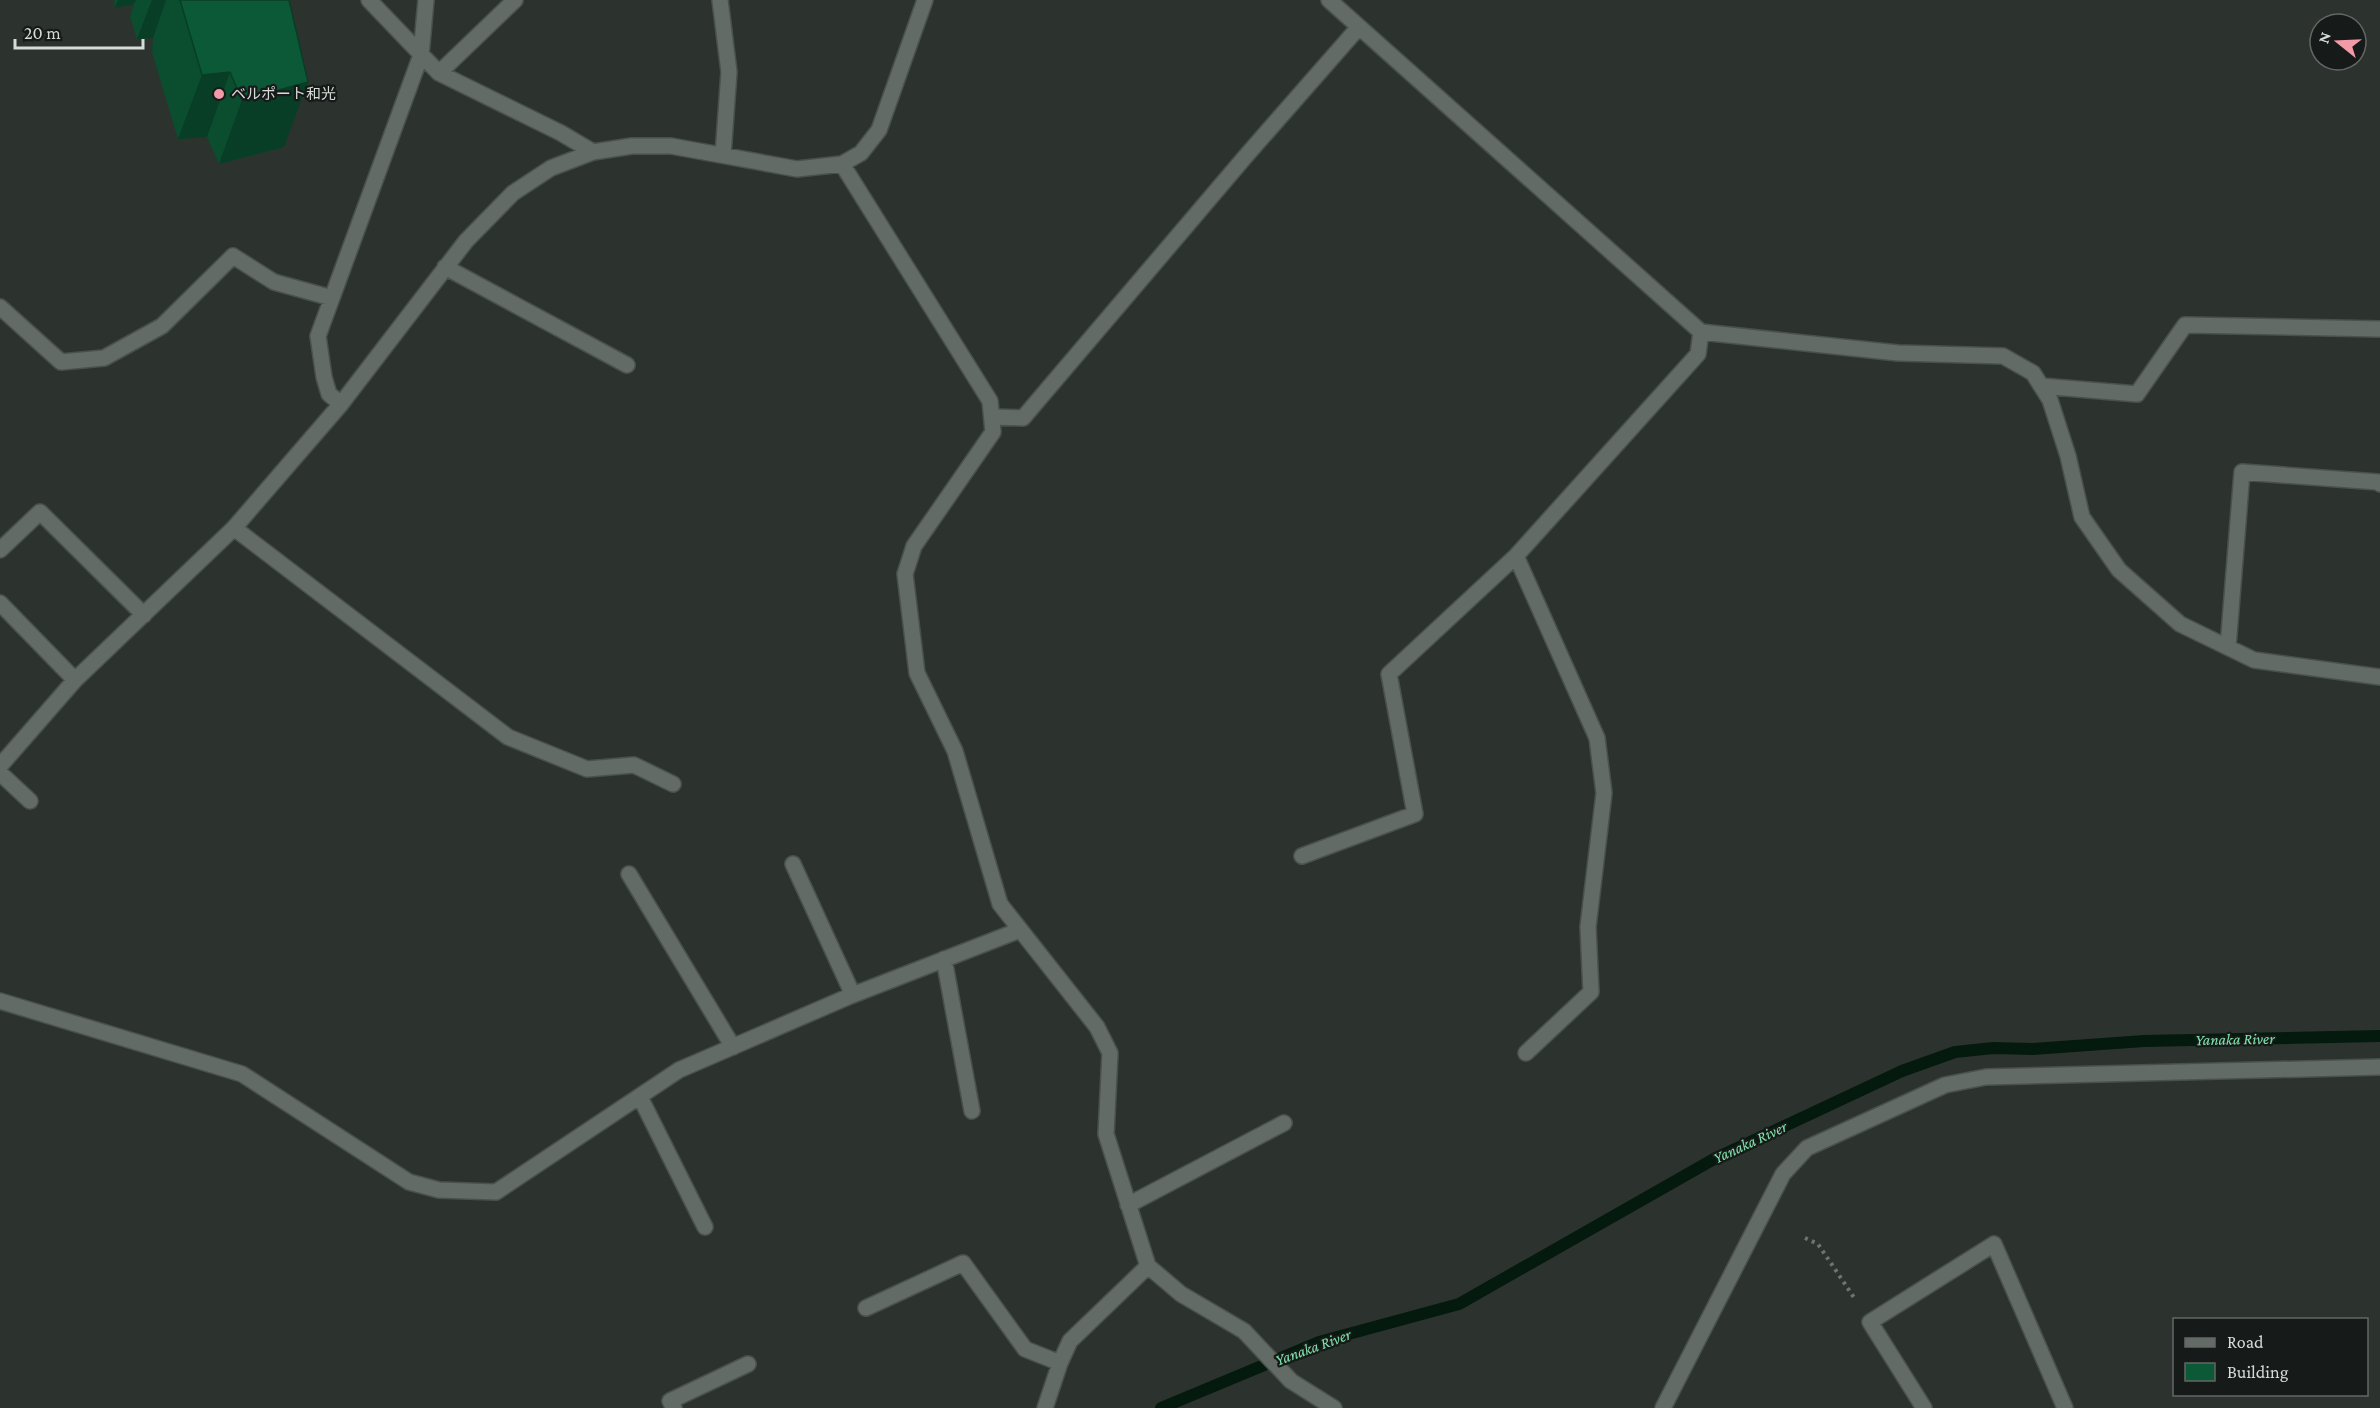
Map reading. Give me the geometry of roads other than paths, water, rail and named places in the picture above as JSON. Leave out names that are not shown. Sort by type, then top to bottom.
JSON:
[{"type":"street","points":[[369,0],[439,73],[561,133],[592,152]]},
{"type":"street","points":[[341,404],[329,394],[318,336],[422,55],[426,0]]},
{"type":"street","points":[[439,73],[515,0]]},
{"type":"street","points":[[720,0],[729,72],[723,155]]},
{"type":"street","points":[[0,766],[75,680],[234,528],[341,404],[466,241],[513,193],[551,168],[592,152],[632,146],[671,146],[797,169],[842,164],[861,153],[879,130],[925,0]]},
{"type":"street","points":[[1329,0],[1701,332],[1898,353],[2003,356],[2033,373],[2050,400],[2068,456],[2082,518],[2119,570],[2180,624],[2254,660],[2380,676]]},
{"type":"street","points":[[992,417],[1023,418],[1359,27]]},
{"type":"street","points":[[842,164],[990,401],[993,432],[914,546],[905,574],[916,673],[956,752],[1000,904],[1097,1027],[1110,1053],[1106,1134],[1148,1266],[1181,1294],[1244,1331],[1291,1381],[1334,1408]]},
{"type":"street","points":[[0,307],[62,362],[104,358],[162,326],[232,256],[274,282],[332,298]]},
{"type":"street","points":[[445,267],[627,364]]},
{"type":"street","points":[[2041,386],[2138,394],[2185,325],[2380,329]]},
{"type":"street","points":[[1302,856],[1415,814],[1389,674],[1516,556],[1698,354],[1701,332]]},
{"type":"street","points":[[2228,647],[2242,472],[2378,482],[2380,484]]},
{"type":"street","points":[[0,550],[40,512],[144,615]]},
{"type":"street","points":[[234,528],[508,737],[587,769],[634,765],[673,784]]},
{"type":"street","points":[[1516,556],[1597,738],[1604,793],[1588,927],[1591,992],[1526,1053]]},
{"type":"street","points":[[0,603],[75,680]]},
{"type":"street","points":[[0,772],[30,801]]},
{"type":"street","points":[[793,864],[853,995]]},
{"type":"street","points":[[629,874],[733,1047]]},
{"type":"street","points":[[0,1001],[242,1074],[409,1182],[440,1190],[496,1192],[680,1070],[853,995],[1020,930]]},
{"type":"street","points":[[944,959],[972,1111]]},
{"type":"street","points":[[1663,1408],[1783,1174],[1807,1148],[1945,1085],[1986,1077],[2380,1067]]},
{"type":"street","points":[[640,1097],[705,1227]]},
{"type":"street","points":[[1128,1205],[1284,1123]]},
{"type":"street","points":[[1924,1408],[1870,1322],[1994,1245],[2066,1408]]},
{"type":"street","points":[[866,1308],[963,1263],[1026,1348],[1060,1363]]},
{"type":"street","points":[[1045,1408],[1070,1341],[1148,1266]]},
{"type":"street","points":[[674,1408],[670,1401],[748,1365]]},
{"type":"waterway","name":"Yanaka River","points":[[1161,1408],[1319,1342],[1459,1304],[1714,1159],[1902,1071],[1955,1052],[2144,1041],[2380,1036]]},
{"type":"place","name":"ベルポート和光","points":[[219,94]]}]
